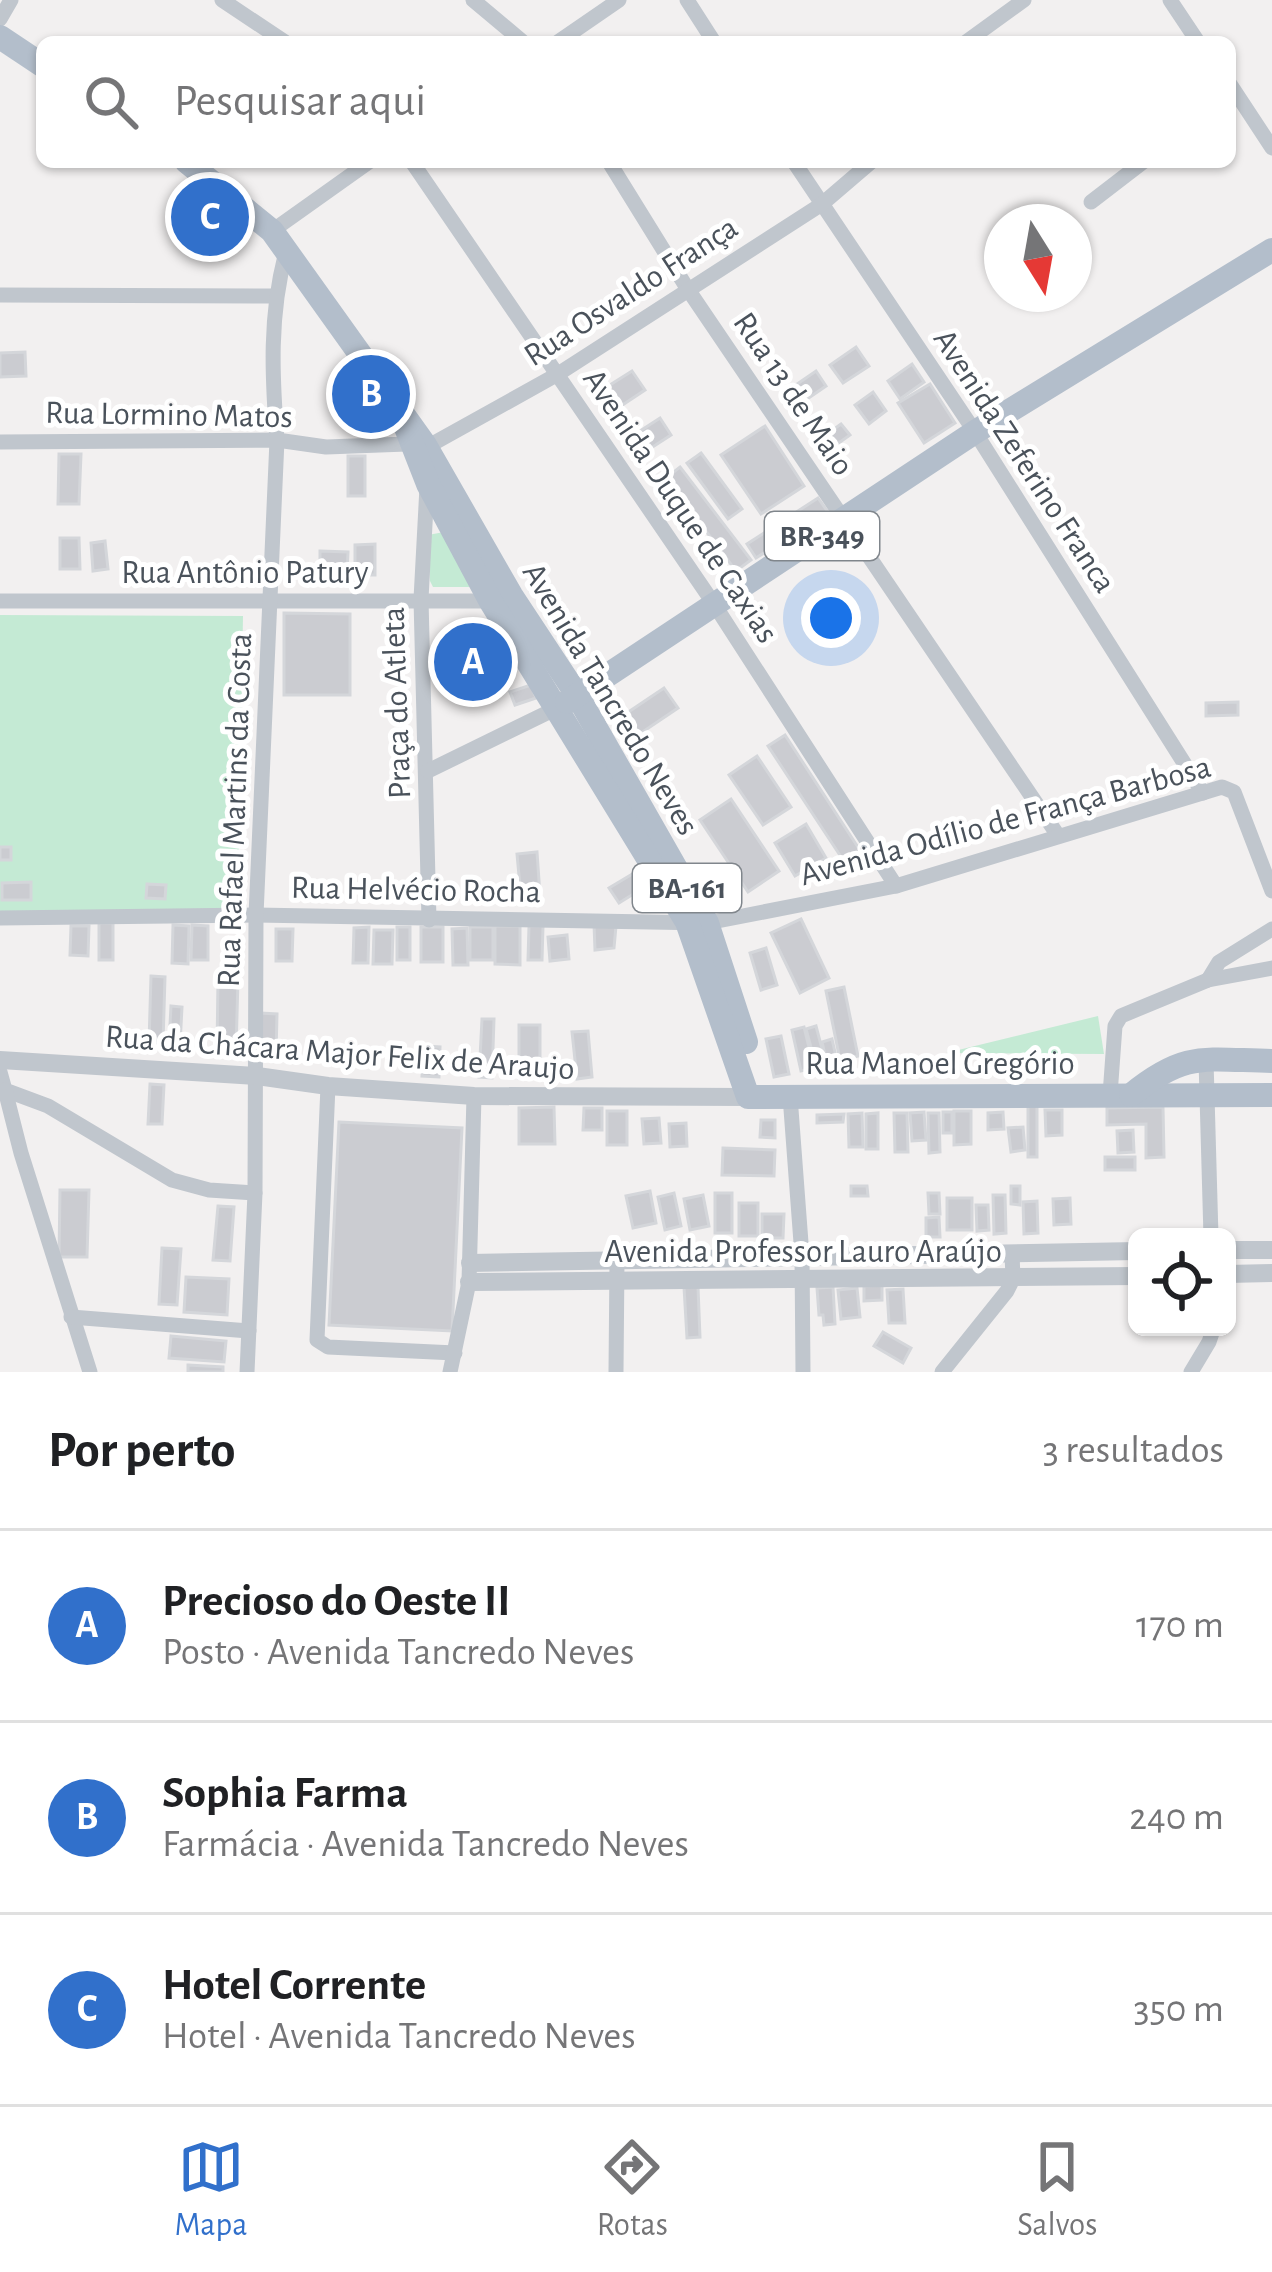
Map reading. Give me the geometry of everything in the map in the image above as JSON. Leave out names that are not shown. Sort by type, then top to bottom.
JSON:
[{"type":"main road","points":[[0,37],[36,60]]},
{"type":"main road","name":"Avenida Tancredo Neves","points":[[194,168],[279,242],[401,415],[501,598],[555,709],[697,922]]},
{"type":"main road","name":"BR-349","points":[[555,709],[975,432],[1272,250]]},
{"type":"main road","name":"Avenida Tancredo Neves","points":[[417,446],[428,484],[501,598],[577,695],[697,922],[756,1096]]},
{"type":"main road","points":[[1120,1095],[1171,1066],[1206,1060],[1272,1061]]},
{"type":"main road","name":"Rua Manoel Gregório","points":[[756,1096],[1272,1095]]},
{"type":"street","points":[[0,19],[11,0]]},
{"type":"street","points":[[222,0],[276,36]]},
{"type":"street","points":[[473,0],[516,36]]},
{"type":"street","points":[[567,36],[619,0]]},
{"type":"street","points":[[688,0],[710,36]]},
{"type":"street","points":[[974,36],[1024,0]]},
{"type":"street","points":[[1170,0],[1194,36]]},
{"type":"street","points":[[1236,94],[1271,142]]},
{"type":"street","points":[[279,242],[362,168]]},
{"type":"street","name":"Avenida Duque de Caxias","points":[[416,168],[714,604],[896,886]]},
{"type":"street","name":"Rua 13 de Maio","points":[[613,168],[687,288],[1057,835]]},
{"type":"street","name":"Avenida Zeferino Franca","points":[[798,168],[975,432],[1204,793]]},
{"type":"street","name":"Rua Osvaldo França","points":[[417,446],[443,440],[558,374],[822,204],[864,168]]},
{"type":"street","points":[[1091,202],[1134,168]]},
{"type":"street","name":"Rua Rafael Martins da Costa","points":[[247,1372],[255,1193],[256,915],[277,440],[272,373],[279,242]]},
{"type":"street","points":[[0,295],[274,296]]},
{"type":"street","name":"Rua Lormino Matos","points":[[0,442],[277,440],[326,447],[417,446]]},
{"type":"street","name":"Praça do Atleta","points":[[428,484],[422,599],[430,920]]},
{"type":"street","name":"Rua Antônio Patury","points":[[0,602],[501,598]]},
{"type":"street","points":[[428,770],[555,709]]},
{"type":"street","name":"Avenida Odílio de França Barbosa","points":[[697,922],[896,886],[1222,787],[1234,792],[1272,891]]},
{"type":"street","name":"Rua Helvécio Rocha","points":[[0,918],[256,915],[697,922]]},
{"type":"street","points":[[1208,980],[1220,962],[1272,929]]},
{"type":"street","points":[[1120,1095],[1115,1026],[1121,1016],[1208,980],[1272,968]]},
{"type":"street","name":"Rua da Chácara Major Felix de Araujo","points":[[0,1060],[474,1096],[756,1096]]},
{"type":"street","points":[[1206,1060],[1211,1228]]},
{"type":"street","points":[[0,1072],[90,1372]]},
{"type":"street","points":[[328,1086],[317,1340],[328,1347],[455,1353]]},
{"type":"street","points":[[5,1090],[48,1106],[172,1180],[209,1190],[255,1193]]},
{"type":"street","points":[[450,1372],[469,1272],[474,1096]]},
{"type":"street","points":[[790,1096],[802,1256],[803,1372]]},
{"type":"street","points":[[1236,1250],[1272,1250]]},
{"type":"street","name":"Avenida Professor Lauro Araújo","points":[[617,1270],[802,1256],[1128,1251]]},
{"type":"street","points":[[942,1372],[994,1310],[1012,1279],[1012,1253]]},
{"type":"street","points":[[616,1372],[617,1270]]},
{"type":"street","name":"Avenida Professor Lauro Araújo","points":[[469,1272],[617,1270],[802,1278],[1128,1276]]},
{"type":"street","points":[[1236,1274],[1272,1273]]},
{"type":"street","points":[[71,1317],[248,1331]]},
{"type":"street","points":[[1191,1372],[1211,1336]]},
{"type":"green space","points":[[444,532],[471,582],[469,587],[433,587],[430,581],[428,535]]},
{"type":"green space","points":[[0,615],[243,616],[238,913],[0,915]]},
{"type":"green space","points":[[1098,1016],[1104,1054],[946,1053]]},
{"type":"building","points":[[856,347],[869,366],[843,383],[830,365]]},
{"type":"building","points":[[25,352],[26,376],[0,377],[0,353]]},
{"type":"building","points":[[912,364],[924,382],[900,399],[888,381]]},
{"type":"building","points":[[632,371],[645,390],[615,410],[602,390]]},
{"type":"building","points":[[816,371],[826,386],[800,404],[790,389]]},
{"type":"building","points":[[930,384],[955,423],[924,443],[898,403]]},
{"type":"building","points":[[873,392],[886,411],[869,424],[855,405]]},
{"type":"building","points":[[660,418],[671,435],[648,450],[637,433]]},
{"type":"building","points":[[841,424],[850,435],[829,450],[820,439]]},
{"type":"building","points":[[765,426],[804,486],[761,514],[721,455]]},
{"type":"building","points":[[701,453],[742,509],[728,519],[687,463]]},
{"type":"building","points":[[59,454],[81,454],[79,504],[58,504]]},
{"type":"building","points":[[348,456],[365,456],[365,496],[348,496]]},
{"type":"building","points":[[680,467],[751,560],[736,571],[666,478]]},
{"type":"building","points":[[818,498],[828,512],[756,558],[747,544]]},
{"type":"building","points":[[60,538],[79,538],[80,569],[60,569]]},
{"type":"building","points":[[105,541],[108,569],[93,571],[91,543]]},
{"type":"building","points":[[375,544],[375,575],[355,575],[355,545]]},
{"type":"building","points":[[320,551],[348,552],[347,574],[320,574]]},
{"type":"building","points":[[284,613],[350,614],[350,695],[284,695]]},
{"type":"building","points":[[488,631],[505,677],[458,694],[441,648]]},
{"type":"building","points":[[531,685],[536,698],[515,705],[510,692]]},
{"type":"building","points":[[664,688],[678,708],[638,735],[624,715]]},
{"type":"building","points":[[1238,702],[1238,715],[1206,716],[1206,703]]},
{"type":"building","points":[[785,735],[865,858],[849,869],[768,746]]},
{"type":"building","points":[[757,756],[791,807],[763,825],[729,775]]},
{"type":"building","points":[[731,799],[779,871],[748,892],[700,820]]},
{"type":"building","points":[[806,824],[826,858],[795,876],[775,843]]},
{"type":"building","points":[[0,847],[11,847],[11,860],[0,860]]},
{"type":"building","points":[[537,852],[540,895],[521,897],[517,854]]},
{"type":"building","points":[[634,873],[643,888],[619,903],[609,888]]},
{"type":"building","points":[[31,882],[31,900],[2,900],[2,883]]},
{"type":"building","points":[[147,884],[166,885],[165,899],[146,898]]},
{"type":"building","points":[[801,919],[829,978],[800,993],[771,933]]},
{"type":"building","points":[[99,923],[113,923],[113,960],[99,960]]},
{"type":"building","points":[[594,924],[616,926],[614,948],[595,950]]},
{"type":"building","points":[[173,925],[189,926],[188,964],[172,963]]},
{"type":"building","points":[[192,925],[208,926],[208,960],[191,960]]},
{"type":"building","points":[[71,926],[89,926],[88,956],[70,955]]},
{"type":"building","points":[[495,926],[520,926],[520,965],[495,964]]},
{"type":"building","points":[[529,926],[543,926],[542,960],[528,960]]},
{"type":"building","points":[[369,927],[368,963],[353,963],[354,928]]},
{"type":"building","points":[[397,927],[410,927],[410,960],[397,960]]},
{"type":"building","points":[[421,927],[443,927],[443,962],[421,962]]},
{"type":"building","points":[[470,927],[493,927],[493,960],[470,960]]},
{"type":"building","points":[[467,928],[468,965],[453,965],[452,929]]},
{"type":"building","points":[[276,929],[293,929],[292,961],[276,961]]},
{"type":"building","points":[[374,930],[393,930],[392,964],[373,964]]},
{"type":"building","points":[[567,935],[569,959],[550,961],[548,937]]},
{"type":"building","points":[[766,948],[777,985],[761,990],[750,953]]},
{"type":"building","points":[[151,976],[165,977],[163,1043],[149,1043]]},
{"type":"building","points":[[218,979],[238,979],[236,1051],[217,1051]]},
{"type":"building","points":[[844,987],[858,1056],[840,1060],[826,991]]},
{"type":"building","points":[[171,1006],[182,1007],[180,1045],[169,1044]]},
{"type":"building","points":[[260,1013],[277,1014],[276,1055],[259,1055]]},
{"type":"building","points":[[482,1019],[494,1019],[492,1078],[479,1077]]},
{"type":"building","points":[[519,1025],[540,1025],[540,1078],[519,1078]]},
{"type":"building","points":[[816,1026],[826,1064],[816,1066],[806,1029]]},
{"type":"building","points":[[804,1027],[814,1068],[801,1071],[792,1030]]},
{"type":"building","points":[[588,1031],[592,1077],[577,1079],[572,1032]]},
{"type":"building","points":[[781,1036],[789,1074],[774,1077],[766,1039]]},
{"type":"building","points":[[832,1039],[837,1061],[827,1063],[822,1042]]},
{"type":"building","points":[[424,1046],[440,1047],[439,1077],[422,1076]]},
{"type":"building","points":[[150,1084],[164,1085],[162,1124],[148,1124]]},
{"type":"building","points":[[1028,1106],[1037,1106],[1037,1157],[1028,1157]]},
{"type":"building","points":[[554,1107],[555,1144],[519,1144],[519,1108]]},
{"type":"building","points":[[1163,1107],[1164,1157],[1146,1158],[1146,1124],[1107,1125],[1107,1108]]},
{"type":"building","points":[[584,1108],[602,1108],[602,1130],[583,1130]]},
{"type":"building","points":[[1045,1110],[1062,1110],[1062,1135],[1046,1136]]},
{"type":"building","points":[[607,1111],[627,1111],[627,1145],[607,1145]]},
{"type":"building","points":[[954,1111],[971,1111],[971,1144],[954,1145]]},
{"type":"building","points":[[924,1112],[926,1140],[912,1141],[910,1113]]},
{"type":"building","points":[[943,1112],[952,1112],[952,1133],[943,1133]]},
{"type":"building","points":[[1003,1112],[1004,1129],[988,1130],[988,1113]]},
{"type":"building","points":[[862,1113],[863,1147],[849,1147],[848,1114]]},
{"type":"building","points":[[878,1113],[878,1149],[866,1149],[866,1114]]},
{"type":"building","points":[[894,1113],[907,1113],[908,1152],[895,1152]]},
{"type":"building","points":[[928,1113],[939,1113],[940,1152],[929,1153]]},
{"type":"building","points":[[844,1114],[843,1122],[817,1123],[817,1115]]},
{"type":"building","points":[[659,1118],[661,1143],[644,1144],[642,1119]]},
{"type":"building","points":[[761,1120],[775,1120],[775,1138],[760,1137]]},
{"type":"building","points":[[339,1122],[462,1128],[452,1331],[329,1325]]},
{"type":"building","points":[[686,1123],[687,1146],[670,1147],[669,1124]]},
{"type":"building","points":[[1023,1127],[1025,1150],[1011,1152],[1008,1128]]},
{"type":"building","points":[[1133,1130],[1134,1152],[1118,1153],[1117,1131]]},
{"type":"building","points":[[723,1148],[775,1150],[774,1176],[722,1175]]},
{"type":"building","points":[[1105,1157],[1135,1157],[1135,1170],[1105,1170]]},
{"type":"building","points":[[851,1186],[867,1186],[868,1196],[851,1196]]},
{"type":"building","points":[[1011,1186],[1020,1186],[1020,1205],[1011,1204]]},
{"type":"building","points":[[60,1190],[89,1190],[87,1257],[59,1257]]},
{"type":"building","points":[[650,1191],[656,1223],[633,1228],[626,1196]]},
{"type":"building","points":[[674,1193],[681,1226],[665,1230],[658,1197]]},
{"type":"building","points":[[715,1193],[732,1193],[732,1233],[715,1233]]},
{"type":"building","points":[[928,1193],[939,1193],[940,1214],[929,1214]]},
{"type":"building","points":[[703,1195],[709,1226],[690,1230],[684,1199]]},
{"type":"building","points":[[993,1195],[1005,1195],[1006,1233],[994,1234]]},
{"type":"building","points":[[947,1198],[972,1198],[972,1230],[947,1230]]},
{"type":"building","points":[[1070,1198],[1071,1224],[1054,1225],[1053,1199]]},
{"type":"building","points":[[1037,1201],[1038,1233],[1024,1234],[1023,1202]]},
{"type":"building","points":[[739,1203],[758,1203],[758,1236],[739,1236]]},
{"type":"building","points":[[976,1205],[988,1205],[989,1230],[977,1231]]},
{"type":"building","points":[[218,1206],[234,1207],[230,1261],[213,1260]]},
{"type":"building","points":[[762,1214],[784,1214],[783,1238],[762,1238]]},
{"type":"building","points":[[939,1217],[940,1237],[926,1237],[926,1218]]},
{"type":"building","points":[[162,1248],[181,1249],[177,1305],[159,1304]]},
{"type":"building","points":[[186,1277],[229,1279],[227,1315],[184,1312]]},
{"type":"building","points":[[882,1285],[882,1300],[864,1301],[864,1286]]},
{"type":"building","points":[[684,1287],[698,1287],[700,1337],[687,1338]]},
{"type":"building","points":[[833,1287],[835,1324],[824,1325],[817,1288]]},
{"type":"building","points":[[857,1288],[860,1317],[841,1319],[838,1290]]},
{"type":"building","points":[[903,1289],[905,1323],[889,1323],[887,1290]]},
{"type":"building","points":[[883,1332],[911,1348],[903,1363],[874,1346]]},
{"type":"building","points":[[171,1336],[226,1341],[224,1362],[169,1358]]},
{"type":"building","points":[[188,1365],[223,1367],[223,1372],[188,1372]]},
{"type":"place","name":"Hotel Corrente","points":[[210,217]]},
{"type":"place","name":"Sophia Farma","points":[[371,394]]},
{"type":"place","name":"Precioso do Oeste II","points":[[473,662]]}]
